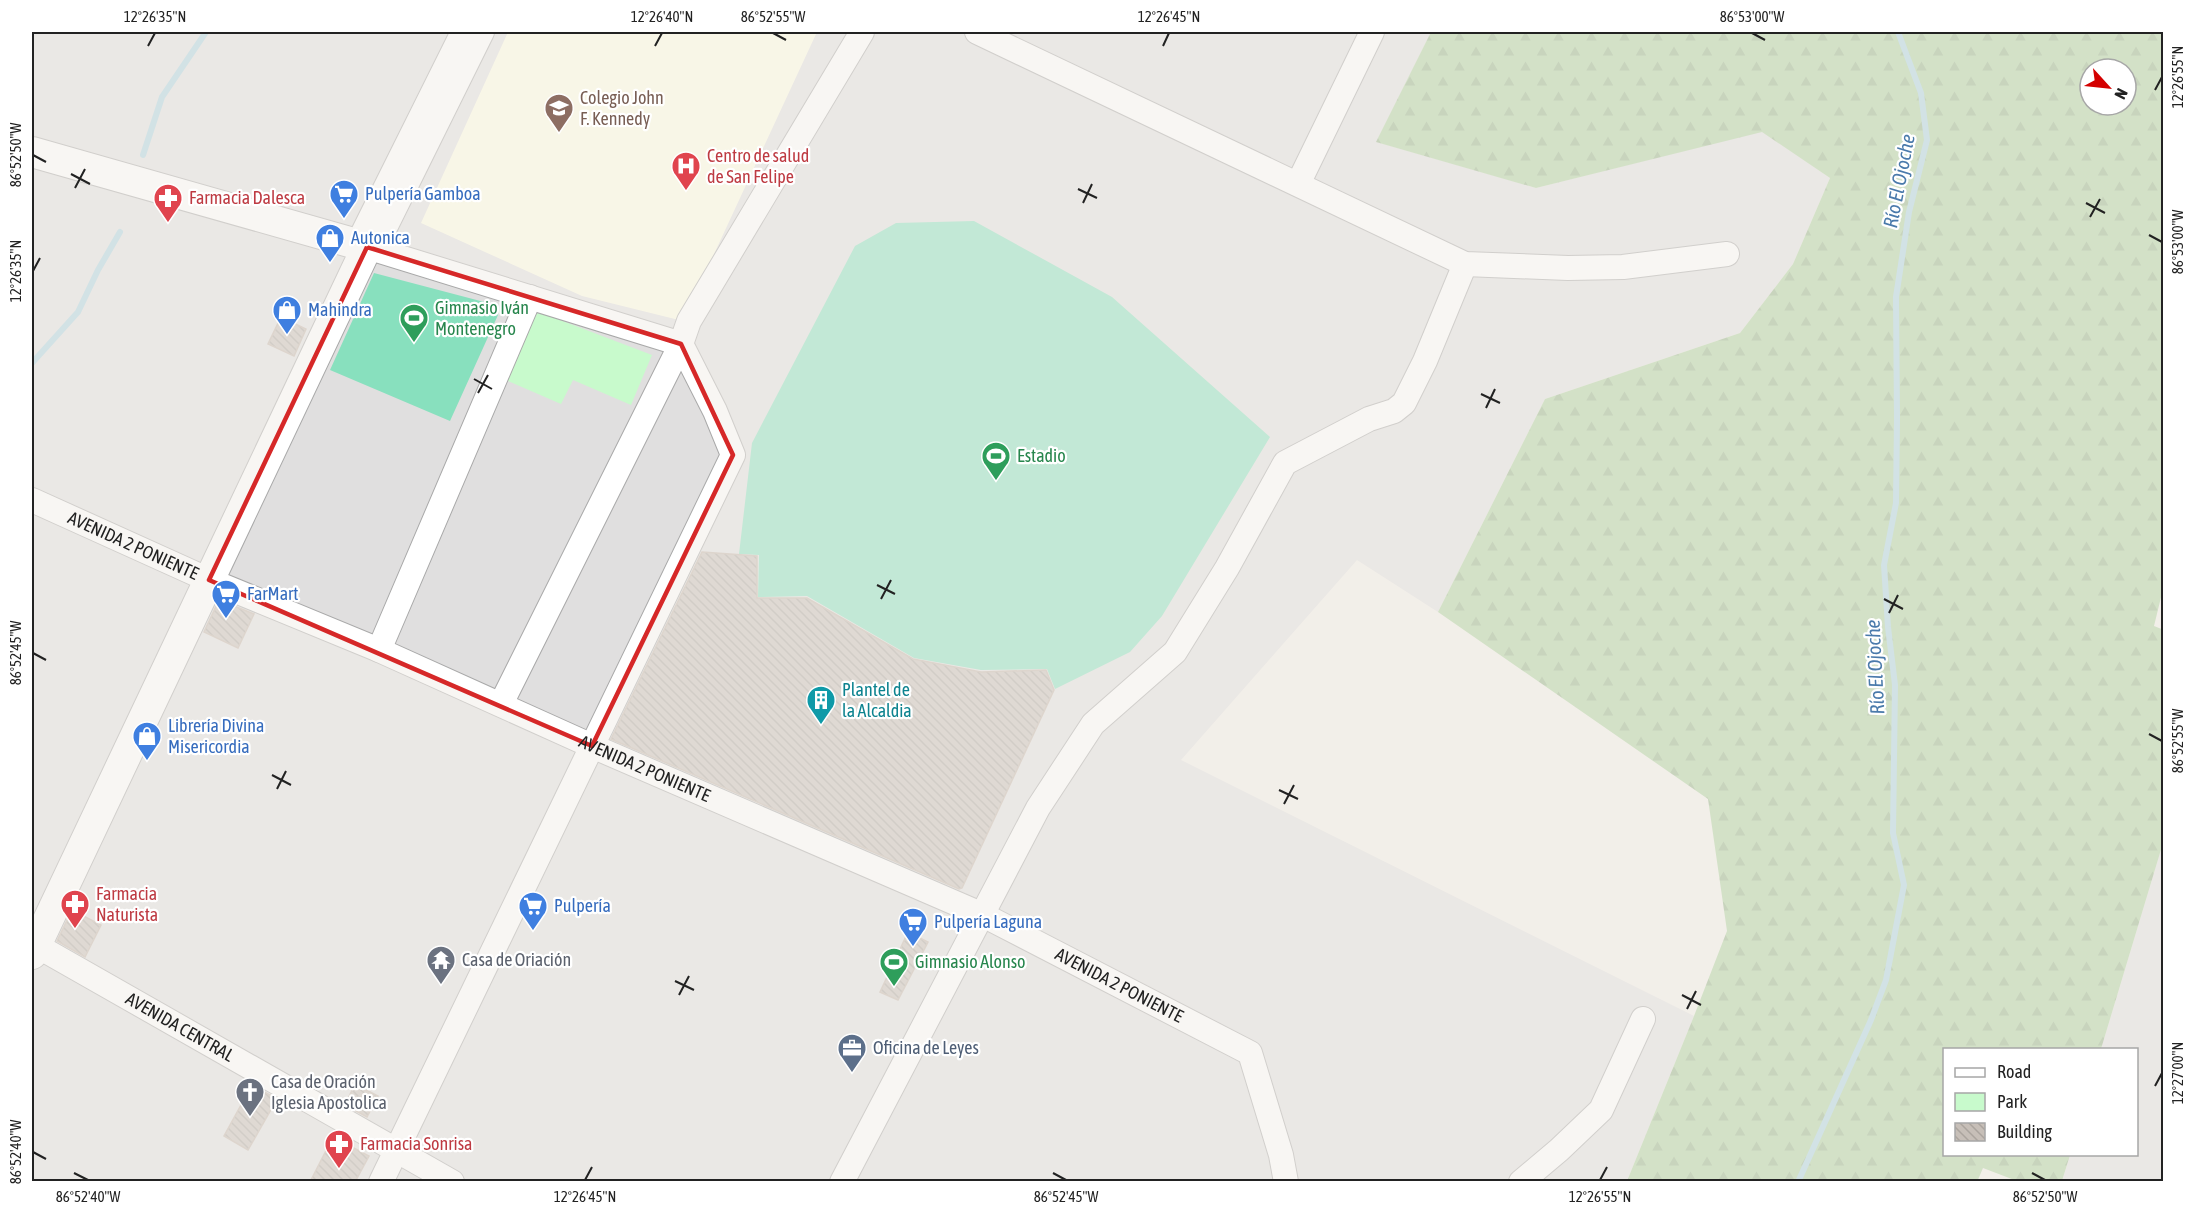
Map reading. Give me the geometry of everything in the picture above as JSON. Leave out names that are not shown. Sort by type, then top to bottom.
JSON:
[{"type":"street","points":[[33,947],[366,247],[463,32]]},
{"type":"street","points":[[366,247],[482,32]]},
{"type":"street","points":[[501,704],[681,344],[689,321],[862,32]]},
{"type":"street","points":[[977,32],[1465,264],[1568,268],[1623,267],[1727,254]]},
{"type":"street","points":[[1298,184],[1372,32]]},
{"type":"street","points":[[32,152],[366,247],[681,344],[716,411],[733,455],[381,1182]]},
{"type":"street","points":[[842,1182],[1038,808],[1093,724],[1175,652],[1227,568],[1285,463],[1369,419],[1394,411],[1404,403],[1425,361],[1465,264]]},
{"type":"street","points":[[380,650],[530,297]]},
{"type":"street","name":"AVENIDA 2 PONIENTE","points":[[32,500],[209,580],[380,650],[592,746],[983,915],[1250,1053],[1281,1155],[1286,1182]]},
{"type":"street","name":"AVENIDA CENTRAL","points":[[33,947],[452,1182]]},
{"type":"street","points":[[1521,1182],[1601,1110],[1643,1019]]},
{"type":"highlighted area","points":[[367,247],[681,344],[733,455],[592,746],[209,580]]},
{"type":"shaded area","points":[[32,32],[1431,32],[1377,142],[1536,188],[1762,131],[1830,178],[1793,264],[1740,333],[1545,399],[1438,612],[1357,560],[1181,760],[1694,1016],[1627,1181],[32,1181]]},
{"type":"shaded area","points":[[508,32],[817,32],[683,321],[582,296],[421,223]]},
{"type":"shaded area","points":[[2163,843],[2163,1181],[2062,1182],[2070,1156],[2138,1156],[2138,1048],[2101,1048]]},
{"type":"green space","points":[[1431,32],[2163,32],[2164,585],[2154,626],[2164,630],[2163,843],[2101,1048],[1943,1048],[1943,1156],[2070,1156],[2062,1181],[2017,1181],[1983,1168],[1977,1182],[1627,1181],[1727,931],[1708,799],[1438,612],[1545,399],[1740,333],[1793,264],[1830,178],[1762,132],[1536,188],[1376,142]]},
{"type":"green space","name":"Estadio","points":[[974,221],[1112,297],[1270,437],[1162,616],[1130,652],[1055,689],[1047,669],[981,670],[914,658],[807,596],[758,597],[759,555],[739,554],[752,443],[855,246],[896,223]]},
{"type":"green space","name":"Gimnasio Iván Montenegro","points":[[374,273],[488,303],[495,308],[498,315],[450,421],[330,370]]},
{"type":"green space","points":[[539,312],[652,355],[631,405],[573,380],[561,404],[501,378],[523,327]]},
{"type":"building","name":"Mahindra","points":[[281,317],[306,329],[294,356],[268,344]]},
{"type":"building","name":"Plantel de la Alcaldia","points":[[702,552],[757,556],[757,598],[807,598],[913,659],[981,672],[1046,670],[1054,690],[962,888],[959,889],[611,739]]},
{"type":"building","name":"FarMart","points":[[219,600],[254,614],[238,648],[204,632]]},
{"type":"building","name":"Farmacia Naturista","points":[[72,910],[101,925],[85,957],[57,941]]},
{"type":"building","points":[[908,932],[928,942],[898,1000],[880,992]]},
{"type":"building","points":[[355,1084],[378,1096],[367,1117],[345,1105]]},
{"type":"building","name":"Casa de Oración Iglesia Apostolica","points":[[252,1085],[277,1099],[248,1150],[224,1136]]},
{"type":"building","name":"Farmacia Sonrisa","points":[[333,1137],[369,1156],[355,1182],[310,1182]]},
{"type":"waterway","points":[[143,155],[162,97],[206,32]]},
{"type":"waterway","name":"Río El Ojoche","points":[[1798,1182],[1871,1020],[1886,980],[1904,885],[1893,833],[1895,685],[1884,565],[1896,503],[1896,297],[1909,212],[1927,140],[1921,93],[1898,32]]},
{"type":"waterway","points":[[32,363],[78,312],[98,270],[120,232]]},
{"type":"place","name":"Colegio John F. Kennedy","points":[[559,134]]},
{"type":"place","name":"Centro de salud de San Felipe","points":[[686,192]]},
{"type":"place","name":"Pulpería Gamboa","points":[[344,220]]},
{"type":"place","name":"Farmacia Dalesca","points":[[168,224]]},
{"type":"place","name":"Autonica","points":[[330,264]]},
{"type":"place","name":"Mahindra","points":[[287,336]]},
{"type":"place","name":"Gimnasio Iván Montenegro","points":[[414,344]]},
{"type":"place","name":"Estadio","points":[[996,482]]},
{"type":"place","name":"FarMart","points":[[226,620]]},
{"type":"place","name":"Plantel de la Alcaldia","points":[[821,726]]},
{"type":"place","name":"Librería Divina Misericordia","points":[[147,762]]},
{"type":"place","name":"Farmacia Naturista","points":[[75,930]]},
{"type":"place","name":"Pulpería","points":[[533,932]]},
{"type":"place","name":"Pulpería Laguna","points":[[913,948]]},
{"type":"place","name":"Casa de Oriación","points":[[441,986]]},
{"type":"place","name":"Gimnasio Alonso","points":[[894,988]]},
{"type":"place","name":"Oficina de Leyes","points":[[852,1074]]},
{"type":"place","name":"Casa de Oración Iglesia Apostolica","points":[[250,1118]]},
{"type":"place","name":"Farmacia Sonrisa","points":[[339,1170]]}]
